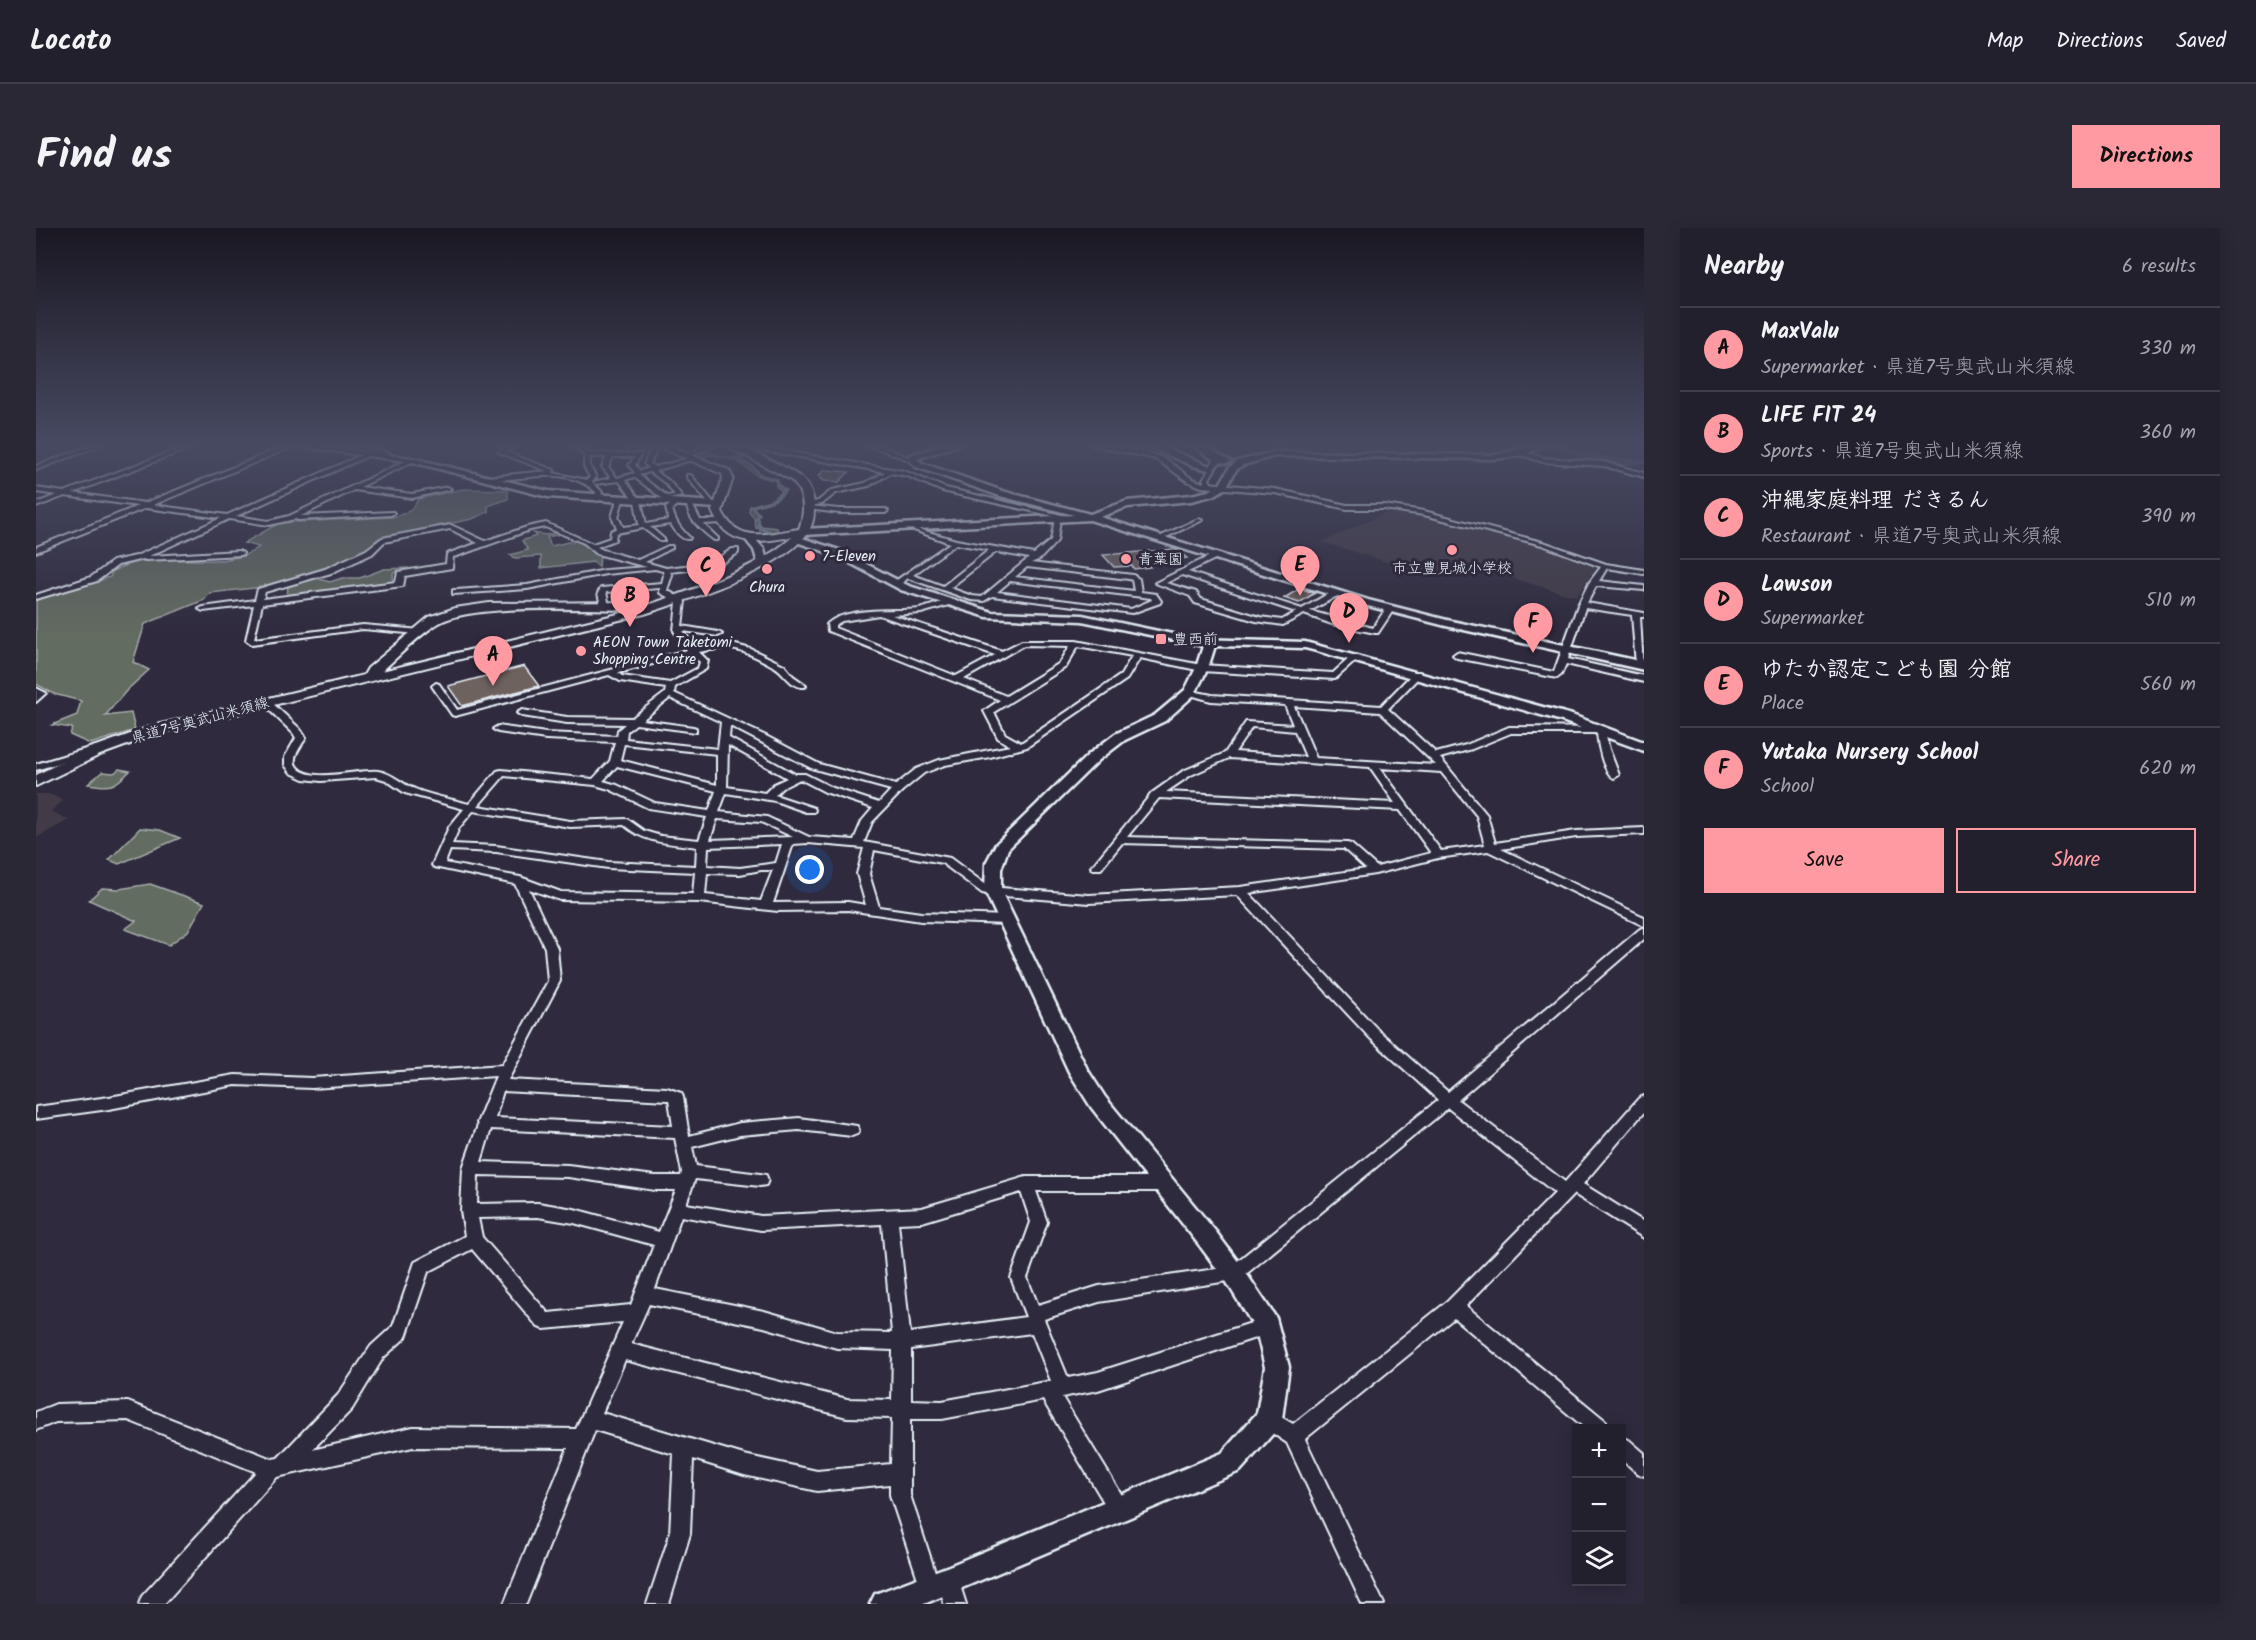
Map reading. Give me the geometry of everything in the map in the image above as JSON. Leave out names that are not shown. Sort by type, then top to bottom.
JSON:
[{"type":"main road","points":[[716,509],[722,521],[751,540],[799,535],[808,509]]},
{"type":"main road","name":"県道7号奥武山米須線","points":[[36,770],[196,718],[653,608],[677,600],[762,561],[799,535]]},
{"type":"main road","name":"県道7号奥武山米須線","points":[[369,677],[373,670],[418,632],[447,614],[476,608],[605,606],[653,608]]},
{"type":"street","points":[[36,550],[136,509]]},
{"type":"street","points":[[169,509],[269,523],[291,518],[391,513]]},
{"type":"street","points":[[138,558],[245,509]]},
{"type":"street","points":[[291,518],[309,509]]},
{"type":"street","points":[[617,509],[615,517],[621,529]]},
{"type":"street","points":[[638,509],[639,518],[644,526],[662,540]]},
{"type":"street","points":[[669,509],[673,523],[687,538]]},
{"type":"street","points":[[690,509],[697,522],[716,539]]},
{"type":"street","points":[[828,509],[885,511]]},
{"type":"street","points":[[1032,509],[1077,519]]},
{"type":"street","points":[[1062,509],[1334,594],[1566,655],[1644,679]]},
{"type":"street","points":[[799,535],[1077,519],[1113,509]]},
{"type":"street","points":[[1399,509],[1424,513],[1544,544],[1605,566],[1644,572]]},
{"type":"street","points":[[908,576],[971,598],[984,599],[1054,541],[1057,520]]},
{"type":"street","points":[[1160,538],[1200,520]]},
{"type":"street","points":[[593,546],[613,539],[613,532],[621,529],[673,523],[722,521]]},
{"type":"street","points":[[203,609],[400,584],[401,574],[449,566],[450,555],[544,524],[565,531],[600,552],[662,569],[668,575],[663,591],[681,601],[678,627],[692,651],[704,661],[702,669],[670,690],[623,730],[615,762],[596,782]]},
{"type":"street","points":[[418,632],[363,627],[252,642],[261,591],[328,571],[369,552],[381,540],[451,527],[483,543]]},
{"type":"street","points":[[913,528],[955,543],[1037,557]]},
{"type":"street","points":[[799,535],[895,584],[946,603],[991,615],[1082,618],[1173,638],[1210,642],[1305,645],[1356,657],[1567,718],[1644,747]]},
{"type":"street","points":[[751,540],[759,549],[762,561]]},
{"type":"street","points":[[895,584],[955,543]]},
{"type":"street","points":[[640,562],[670,547]]},
{"type":"street","points":[[944,589],[995,549]]},
{"type":"street","points":[[456,592],[527,587],[606,572],[713,565],[735,551]]},
{"type":"street","points":[[36,597],[94,579],[116,563],[138,558],[239,553]]},
{"type":"street","points":[[1214,556],[1158,583],[1193,594],[1198,601],[1258,620],[1283,623],[1334,594]]},
{"type":"street","points":[[1027,565],[1130,577],[1135,579],[1138,594]]},
{"type":"street","points":[[1457,655],[1557,675],[1582,605],[1593,582],[1605,566]]},
{"type":"street","points":[[1181,572],[1335,622],[1375,631],[1390,609]]},
{"type":"street","points":[[992,594],[1132,611],[1157,601],[1153,596],[1009,579]]},
{"type":"street","points":[[1593,582],[1644,588]]},
{"type":"street","points":[[605,606],[602,592],[604,590],[664,585]]},
{"type":"street","points":[[946,603],[921,611],[879,613],[840,619],[831,624],[831,629],[1007,700]]},
{"type":"street","points":[[1566,655],[1642,666],[1640,615],[1582,605]]},
{"type":"street","points":[[879,613],[1002,654]]},
{"type":"street","points":[[678,627],[718,634]]},
{"type":"street","points":[[885,1604],[1232,1462],[1269,1419],[1277,1367],[1267,1326],[1234,1274],[1109,1118],[1079,1072],[993,891],[991,874],[994,860],[1001,847],[1094,757],[1120,737],[1160,718],[1190,692],[1202,668],[1210,642]]},
{"type":"street","points":[[958,679],[1022,643],[1076,643],[1202,668],[1335,676],[1356,657]]},
{"type":"street","points":[[1018,747],[1001,736],[989,711],[1064,665],[1076,643]]},
{"type":"street","points":[[436,686],[455,713],[692,651],[728,646],[748,651],[781,667],[790,678],[802,685]]},
{"type":"street","points":[[873,908],[863,874],[867,821],[898,789],[920,771],[943,762],[1024,746],[1124,677],[1137,655]]},
{"type":"street","points":[[611,673],[620,678],[670,690],[726,722],[763,738],[815,766],[898,789]]},
{"type":"street","points":[[1383,709],[1417,674]]},
{"type":"street","points":[[36,690],[42,693],[36,699]]},
{"type":"street","points":[[1190,692],[1211,698],[1383,709],[1434,758],[1482,815],[1491,848],[1644,922]]},
{"type":"street","points":[[266,702],[297,731],[301,738],[290,757],[290,765],[301,775],[321,778],[377,774],[390,778],[409,790],[471,808],[570,824],[627,822],[640,833],[660,839],[703,844],[808,840],[864,845],[946,860],[986,890],[993,891],[1089,899],[1240,891],[1375,871],[1438,855],[1576,834],[1644,831]]},
{"type":"street","points":[[1288,702],[1313,762]]},
{"type":"street","points":[[522,713],[567,720],[632,721],[693,730]]},
{"type":"street","points":[[699,898],[703,844],[722,790],[722,752],[726,722]]},
{"type":"street","points":[[1228,755],[1249,724],[1300,729]]},
{"type":"street","points":[[498,729],[546,736],[621,740],[722,752]]},
{"type":"street","points":[[1434,758],[1469,747],[1509,730],[1600,730]]},
{"type":"street","points":[[1600,730],[1604,749],[1614,775]]},
{"type":"street","points":[[724,739],[797,777],[880,807]]},
{"type":"street","points":[[1097,867],[1156,795],[1187,773],[1228,755],[1444,769]]},
{"type":"street","points":[[615,762],[722,790],[768,796],[810,810]]},
{"type":"street","points":[[1373,765],[1438,855]]},
{"type":"street","points":[[768,796],[770,792],[815,766]]},
{"type":"street","points":[[808,840],[763,819],[712,815],[652,806],[613,787],[596,782],[501,773],[454,827],[438,865],[520,881],[560,896],[699,898],[765,905],[873,908],[921,917],[1008,920]]},
{"type":"street","points":[[1156,795],[1403,807]]},
{"type":"street","points":[[1119,840],[1347,846],[1375,871]]},
{"type":"street","points":[[765,905],[789,841]]},
{"type":"street","points":[[446,847],[496,849],[608,865],[740,871],[781,866]]},
{"type":"street","points":[[520,881],[551,948],[554,981],[501,1078],[484,1123],[471,1168],[469,1211],[474,1240],[544,1321],[637,1313]]},
{"type":"street","points":[[1240,891],[1374,1034],[1448,1101],[1569,1188],[1644,1231]]},
{"type":"street","points":[[644,1296],[764,1319],[837,1340],[902,1342],[1036,1319],[1099,1294],[1234,1274],[1448,1101],[1644,932]]},
{"type":"street","points":[[36,1113],[109,1103],[235,1080],[312,1083],[501,1078],[668,1094],[676,1097],[688,1177],[678,1209],[637,1313],[581,1439],[515,1604]]},
{"type":"street","points":[[1294,1436],[1454,1307],[1569,1188],[1644,1102]]},
{"type":"street","points":[[484,1123],[682,1138],[752,1128],[799,1125],[852,1130]]},
{"type":"street","points":[[471,1168],[568,1171],[655,1183],[688,1177],[760,1180]]},
{"type":"street","points":[[678,1209],[761,1223],[889,1217],[922,1215],[1026,1184],[1161,1184]]},
{"type":"street","points":[[1026,1184],[1039,1222],[1019,1278],[1036,1319],[1055,1389],[1119,1509]]},
{"type":"street","points":[[469,1211],[538,1210],[574,1216],[666,1241]]},
{"type":"street","points":[[889,1217],[902,1342],[899,1409],[900,1495],[940,1583],[955,1604]]},
{"type":"street","points":[[150,1604],[278,1468],[345,1402],[377,1352],[400,1330],[421,1267],[474,1240]]},
{"type":"street","points":[[1454,1307],[1594,1424]]},
{"type":"street","points":[[621,1350],[847,1408],[942,1410],[1098,1381],[1267,1326]]},
{"type":"street","points":[[36,1420],[57,1413],[128,1411],[278,1468],[413,1437],[581,1439]]},
{"type":"street","points":[[590,1419],[744,1465],[817,1481],[900,1473]]},
{"type":"street","points":[[1269,1419],[1294,1436],[1373,1604]]},
{"type":"street","points":[[658,1604],[680,1534],[684,1447]]},
{"type":"street","points":[[1626,1451],[1644,1466]]},
{"type":"shaded area","points":[[488,509],[488,512],[472,519],[379,538],[361,554],[319,572],[264,587],[210,593],[204,600],[145,624],[133,662],[149,670],[127,690],[105,716],[131,713],[135,730],[90,744],[70,735],[72,728],[52,725],[77,715],[81,701],[54,694],[36,684],[36,600],[110,577],[112,572],[129,564],[167,559],[227,559],[244,555],[259,547],[244,543],[279,523],[392,517],[408,511]]},
{"type":"shaded area","points":[[749,509],[754,509],[760,514],[757,517],[761,526],[777,528],[778,532],[771,533],[756,528],[754,518]]},
{"type":"shaded area","name":"市立豊見城小学校","points":[[1392,510],[1422,514],[1541,544],[1597,566],[1577,596],[1471,566],[1457,566],[1436,577],[1322,542]]},
{"type":"shaded area","points":[[558,532],[560,534],[547,537],[551,546],[577,540],[600,555],[599,567],[593,562],[541,568],[541,556],[515,558],[510,555],[528,550],[522,541],[536,536],[533,533],[546,535]]},
{"type":"shaded area","points":[[408,568],[409,570],[393,573],[394,585],[287,597],[288,586],[316,578],[330,582],[342,578],[360,578],[384,569]]},
{"type":"shaded area","points":[[119,769],[130,771],[112,785],[88,784],[102,772],[114,773]]},
{"type":"shaded area","points":[[36,794],[48,794],[64,800],[51,811],[69,820],[36,838]]},
{"type":"shaded area","points":[[140,828],[160,830],[180,838],[119,864],[109,860]]},
{"type":"shaded area","points":[[150,884],[204,903],[188,931],[169,945],[125,929],[136,921],[89,900],[102,888],[119,889]]},
{"type":"building","name":"青葉園","points":[[1175,549],[1187,558],[1147,564],[1150,567],[1134,569],[1132,566],[1114,567],[1103,555]]},
{"type":"building","points":[[1299,589],[1315,593],[1299,603],[1284,598]]},
{"type":"building","points":[[524,666],[539,686],[462,706],[448,686]]},
{"type":"waterway","points":[[754,509],[759,514],[756,518],[759,521],[758,526],[770,531]]},
{"type":"place","name":"市立豊見城小学校","points":[[1452,550]]},
{"type":"place","name":"7-Eleven","points":[[810,556]]},
{"type":"place","name":"青葉園","points":[[1126,559]]},
{"type":"place","name":"Chura","points":[[767,569]]},
{"type":"place","name":"ゆたか認定こども園 分館","points":[[1300,596]]},
{"type":"place","name":"沖縄家庭料理 だきるん","points":[[706,597]]},
{"type":"place","name":"LIFE FIT 24","points":[[630,627]]},
{"type":"place","name":"豊西前","points":[[1161,639]]},
{"type":"place","name":"Lawson","points":[[1349,643]]},
{"type":"place","name":"AEON Town Taketomi Shopping Centre","points":[[581,651]]},
{"type":"place","name":"Yutaka Nursery School","points":[[1533,653]]},
{"type":"place","name":"MaxValu","points":[[493,686]]}]
